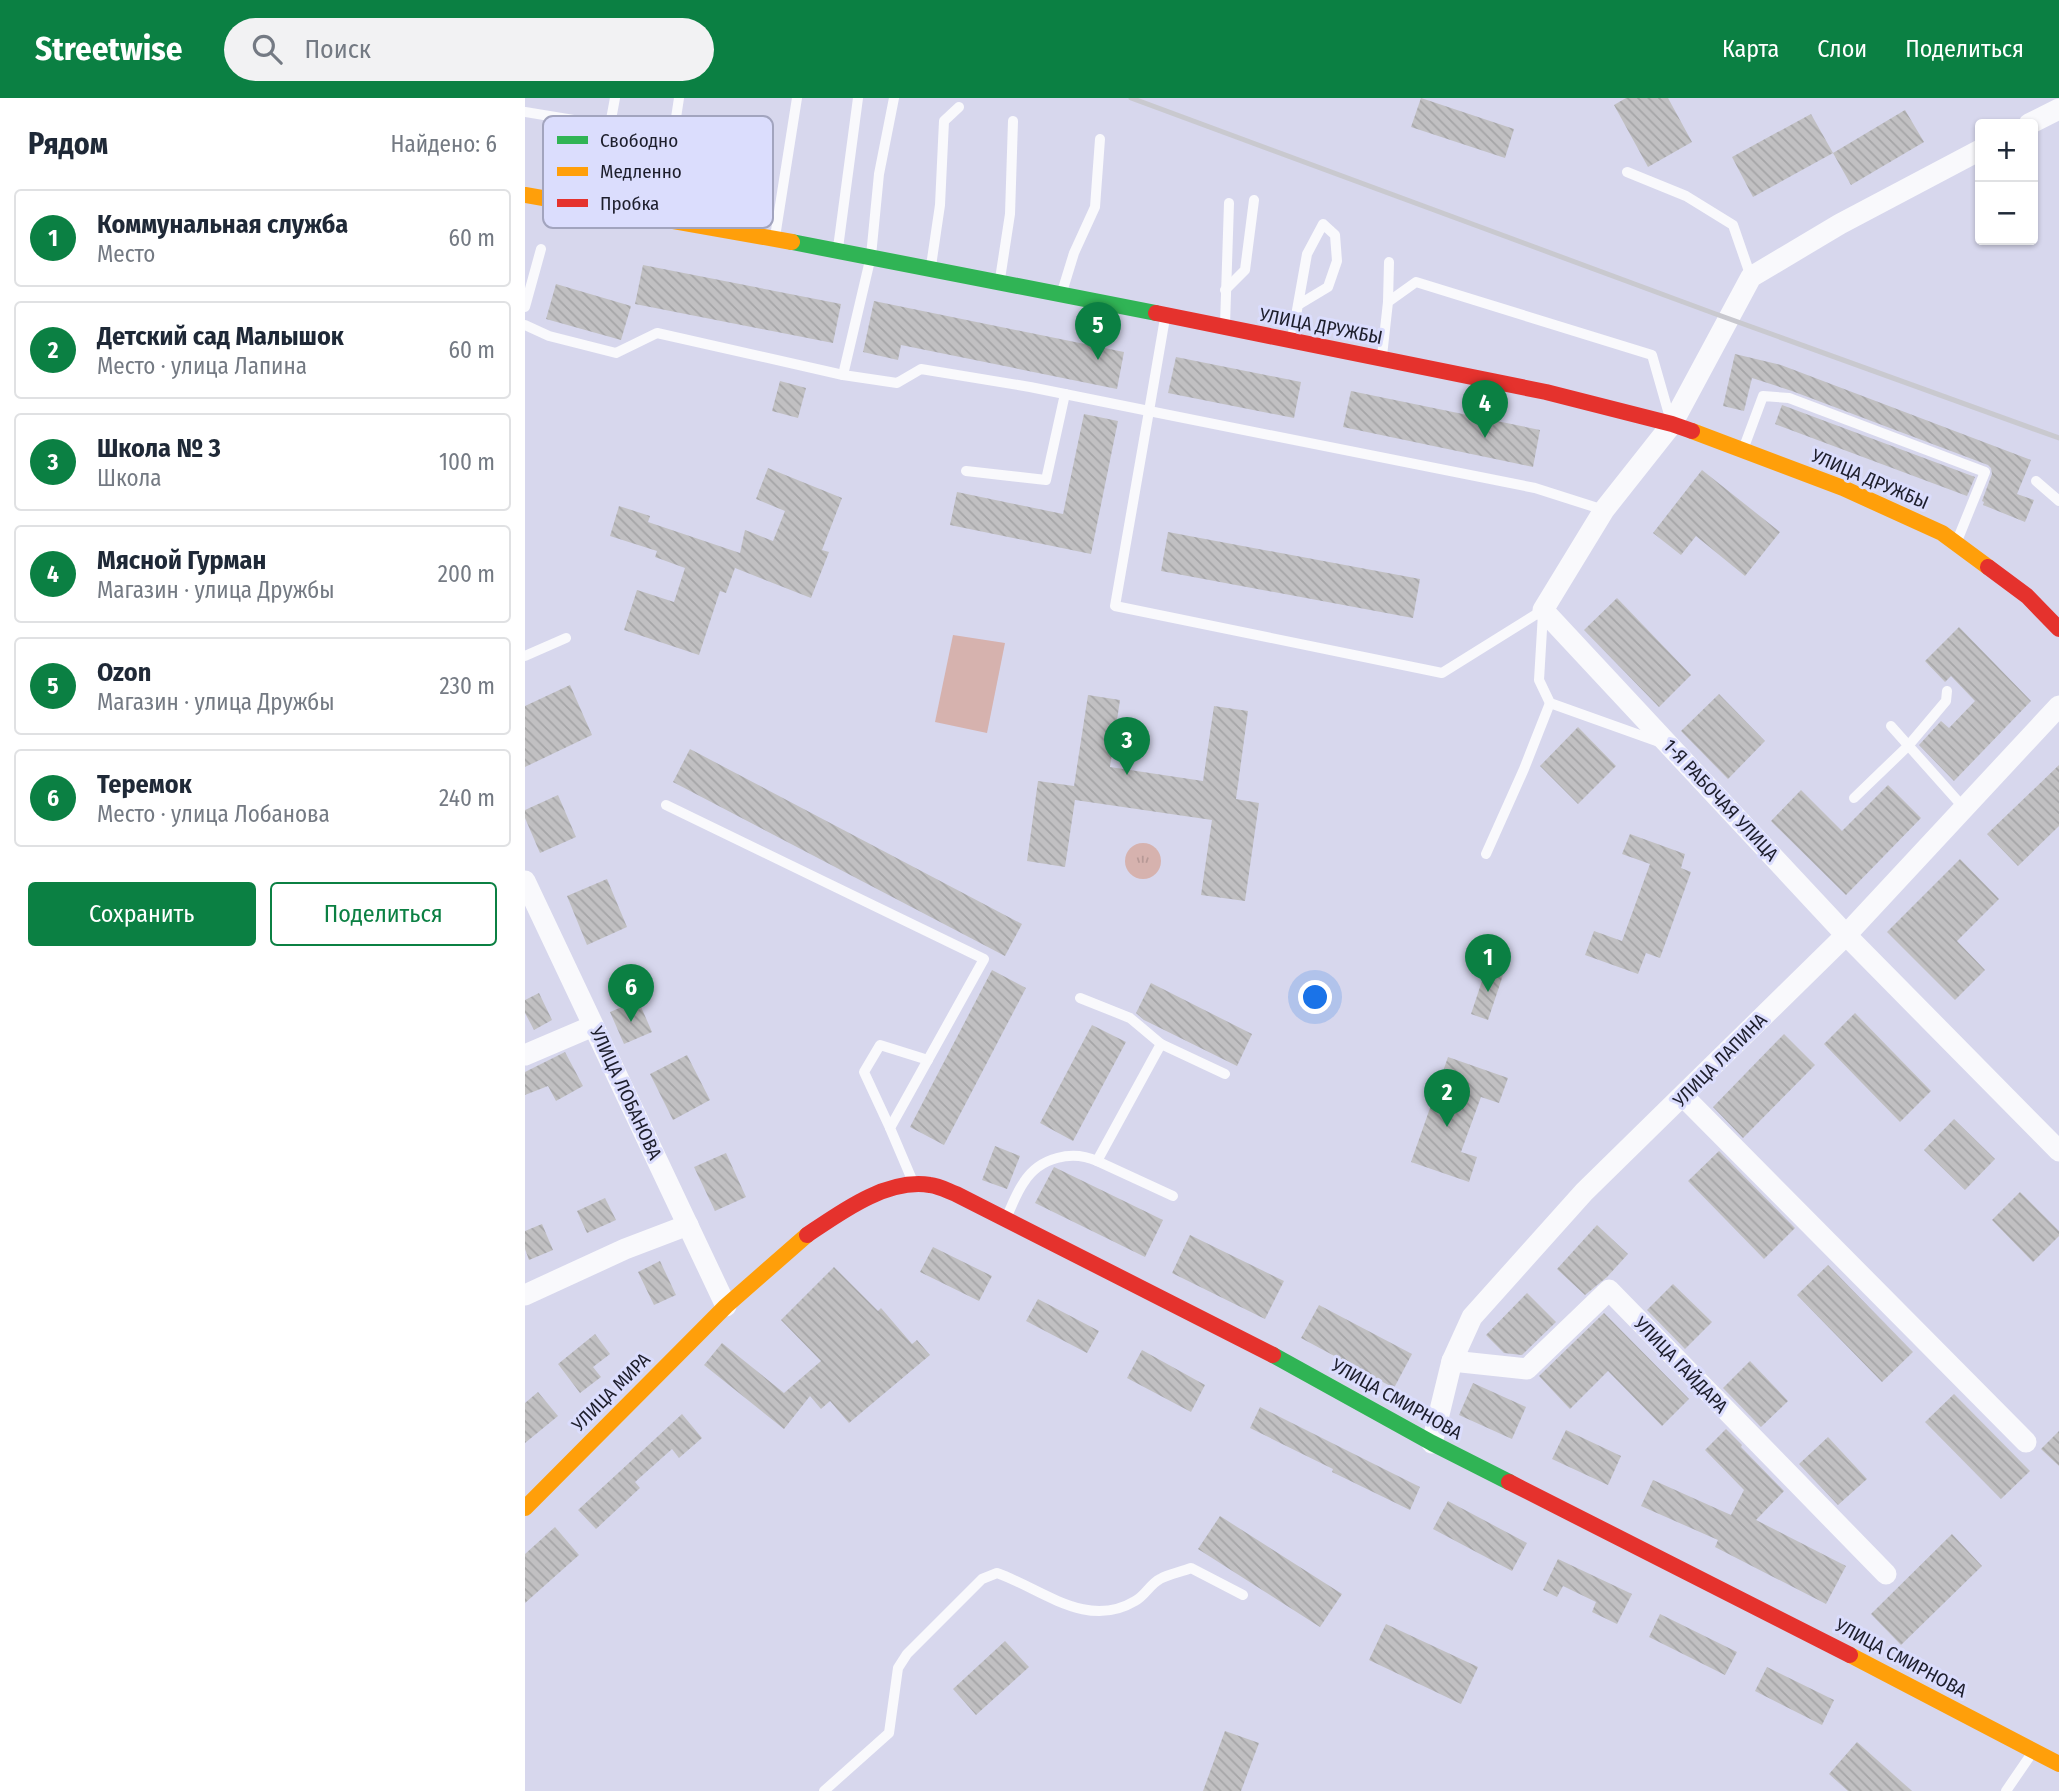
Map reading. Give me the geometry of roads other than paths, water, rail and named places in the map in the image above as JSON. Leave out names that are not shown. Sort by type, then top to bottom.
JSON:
[{"type":"street","points":[[2038,120],[2059,109]]},
{"type":"street","points":[[1543,610],[1604,510],[1672,424],[1751,277],[1840,224],[1975,153]]},
{"type":"street","name":"УЛИЦА ДРУЖБЫ","points":[[525,195],[543,198]]},
{"type":"street","name":"УЛИЦА ДРУЖБЫ","points":[[706,228],[871,256],[1546,392],[1672,424],[1843,488],[1942,533],[2056,620]]},
{"type":"street","name":"1-Я РАБОЧАЯ УЛИЦА","points":[[1543,610],[1846,935],[2059,1150]]},
{"type":"street","name":"УЛИЦА ЛАПИНА","points":[[1432,1443],[1452,1361],[1472,1317],[1584,1192],[1846,935],[2059,706]]},
{"type":"street","name":"УЛИЦА ЛОБАНОВА","points":[[525,881],[726,1306]]},
{"type":"street","points":[[525,1055],[593,1026]]},
{"type":"street","points":[[1683,1096],[2026,1442]]},
{"type":"street","name":"УЛИЦА СМИРНОВА","points":[[726,1306],[809,1234],[868,1198],[904,1185],[931,1185],[956,1194],[1267,1351],[1432,1443],[1765,1610],[2059,1764]]},
{"type":"street","points":[[525,1295],[625,1249],[688,1225]]},
{"type":"street","name":"УЛИЦА ГАЙДАРА","points":[[1452,1361],[1527,1369],[1609,1290],[1885,1574]]},
{"type":"street","name":"УЛИЦА МИРА","points":[[525,1508],[726,1306]]},
{"type":"lane","points":[[612,116],[615,98]]},
{"type":"lane","points":[[676,116],[679,98]]},
{"type":"lane","points":[[774,240],[797,98]]},
{"type":"lane","points":[[837,250],[858,98]]},
{"type":"lane","points":[[843,375],[871,256],[879,174],[894,98]]},
{"type":"lane","points":[[931,268],[940,205],[944,121],[959,107]]},
{"type":"lane","points":[[525,112],[549,116]]},
{"type":"lane","points":[[999,282],[1010,214],[1013,121]]},
{"type":"lane","points":[[1061,295],[1095,206],[1100,139]]},
{"type":"lane","points":[[1627,172],[1686,196],[1733,225],[1751,277]]},
{"type":"lane","points":[[1225,290],[1245,270],[1254,200]]},
{"type":"lane","points":[[1224,328],[1229,203]]},
{"type":"lane","points":[[1291,341],[1307,254],[1323,224],[1335,235],[1337,261],[1328,287],[1298,305]]},
{"type":"lane","points":[[525,304],[541,249]]},
{"type":"lane","points":[[1381,359],[1388,302],[1389,262]]},
{"type":"lane","points":[[1388,302],[1416,282],[1652,355],[1672,424]]},
{"type":"lane","points":[[1166,316],[1115,606],[1442,673],[1543,610]]},
{"type":"lane","points":[[525,325],[549,336],[616,353],[657,333],[843,375],[897,383],[921,369],[1065,394],[1535,488],[1604,510]]},
{"type":"lane","points":[[966,471],[1046,480],[1065,394]]},
{"type":"lane","points":[[1743,450],[1763,396],[1789,398],[1985,472],[1956,544]]},
{"type":"lane","points":[[2036,481],[2059,501]]},
{"type":"lane","points":[[1543,610],[1539,680],[1550,703],[1672,747]]},
{"type":"lane","points":[[525,656],[566,638]]},
{"type":"lane","points":[[1854,798],[1908,746],[1947,701],[1947,691]]},
{"type":"lane","points":[[1486,854],[1550,703]]},
{"type":"lane","points":[[1891,726],[1964,808]]},
{"type":"lane","points":[[666,805],[984,959],[890,1128]]},
{"type":"lane","points":[[1080,998],[1130,1018],[1161,1044],[1225,1074]]},
{"type":"lane","points":[[1097,1161],[1161,1044]]},
{"type":"lane","points":[[914,1185],[864,1072],[880,1045],[928,1060]]},
{"type":"lane","points":[[1005,1219],[1026,1179],[1052,1157],[1085,1156],[1173,1196]]},
{"type":"lane","points":[[824,1791],[889,1733],[898,1668],[907,1654],[982,1579],[997,1573],[1045,1597],[1073,1607],[1106,1613],[1136,1601],[1159,1579],[1191,1568],[1243,1595]]},
{"type":"lane","points":[[2006,1791],[2034,1751]]},
{"type":"railway","points":[[1131,98],[2059,438]]},
{"type":"place","name":"Ozon","points":[[1098,360]]},
{"type":"place","name":"Мясной Гурман","points":[[1485,438]]},
{"type":"place","name":"Школа № 3","points":[[1127,775]]},
{"type":"place","name":"Коммунальная служба","points":[[1488,992]]},
{"type":"place","name":"Теремок","points":[[631,1022]]},
{"type":"place","name":"Детский сад Малышок","points":[[1447,1127]]}]
